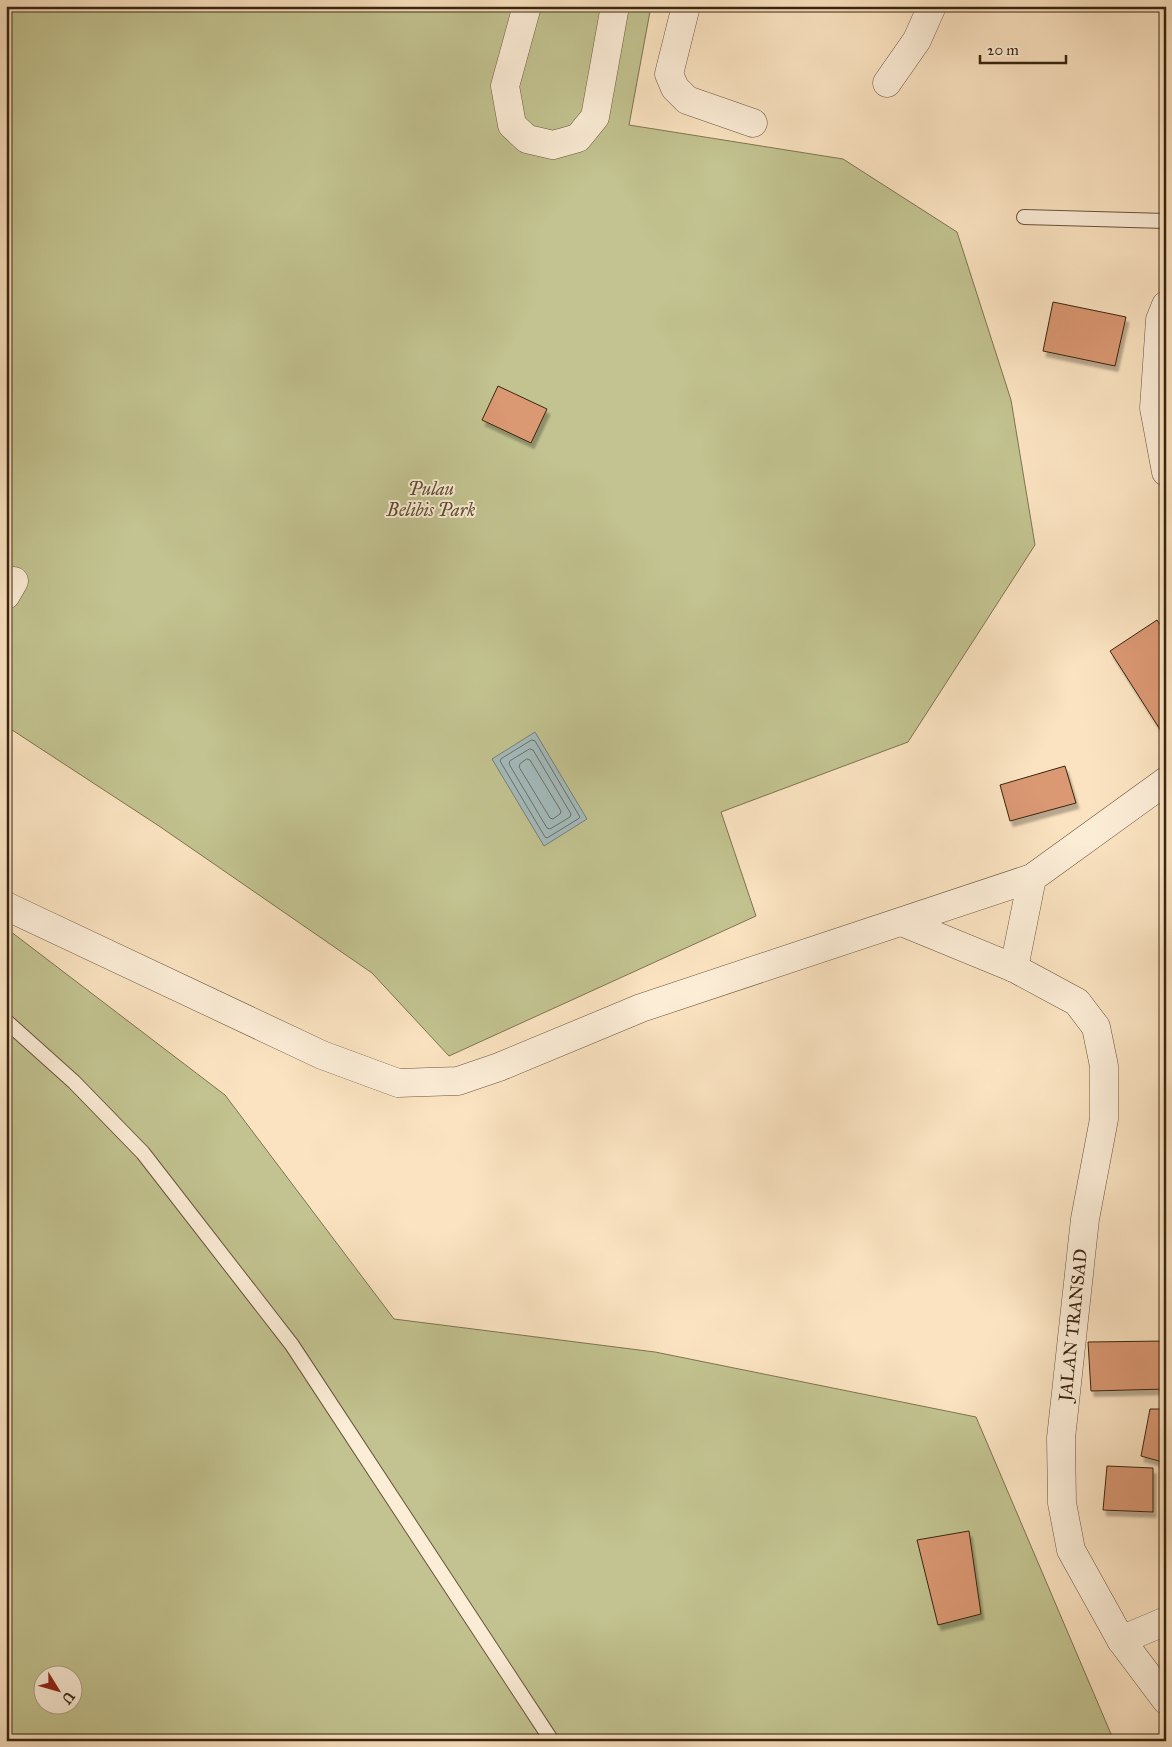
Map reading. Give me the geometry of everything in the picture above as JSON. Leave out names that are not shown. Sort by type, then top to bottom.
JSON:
[{"type":"street","points":[[527,6],[505,86],[512,124],[527,139],[553,145],[578,138],[595,117],[615,6]]},
{"type":"street","points":[[686,6],[670,74],[675,88],[687,100],[753,123]]},
{"type":"street","points":[[887,83],[917,40],[932,6]]},
{"type":"street","points":[[1166,305],[1160,320],[1154,408],[1166,472]]},
{"type":"street","points":[[6,906],[322,1055],[398,1084],[458,1081],[641,1008],[1032,878],[1166,781]]},
{"type":"street","points":[[1014,968],[1032,878]]},
{"type":"street","name":"JALAN TRANSAD","points":[[902,922],[1014,968],[1077,1002],[1096,1027],[1104,1066],[1104,1119],[1085,1219],[1061,1438],[1062,1503],[1071,1550],[1121,1640],[1166,1700]]},
{"type":"street","points":[[1121,1640],[1166,1621]]},
{"type":"lane","points":[[1024,217],[1166,221]]},
{"type":"lane","points":[[6,1021],[74,1082],[143,1153],[292,1345],[552,1741]]},
{"type":"green space","name":"Pulau Belibis Park","points":[[6,6],[651,6],[629,125],[843,159],[957,232],[1011,400],[1035,545],[908,742],[721,812],[756,916],[449,1056],[372,973],[159,826],[6,726]]},
{"type":"green space","points":[[6,928],[225,1095],[394,1319],[655,1352],[976,1417],[1114,1741],[6,1741]]},
{"type":"water","points":[[535,732],[587,819],[544,846],[492,759]]},
{"type":"building","points":[[1053,302],[1126,317],[1115,366],[1043,351]]},
{"type":"building","points":[[498,386],[547,409],[531,443],[482,420]]},
{"type":"building","points":[[1157,620],[1166,633],[1166,728],[1161,731],[1110,651]]},
{"type":"building","points":[[1065,766],[1076,803],[1010,821],[1000,785]]},
{"type":"building","points":[[1166,1341],[1166,1389],[1091,1391],[1088,1342]]},
{"type":"building","points":[[1150,1409],[1166,1409],[1166,1463],[1141,1456]]},
{"type":"building","points":[[1107,1466],[1153,1468],[1153,1512],[1103,1510]]},
{"type":"building","points":[[969,1531],[981,1614],[938,1625],[917,1540]]}]
